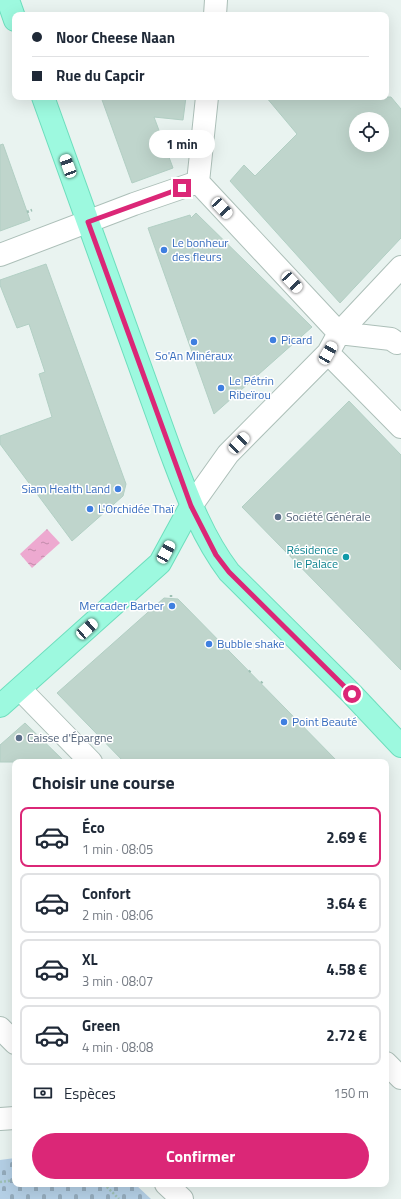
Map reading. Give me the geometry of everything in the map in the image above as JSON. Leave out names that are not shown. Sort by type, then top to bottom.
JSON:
[{"type":"main road","points":[[8,0],[12,12]]},
{"type":"main road","points":[[44,100],[191,506],[216,555],[229,572],[352,694],[401,746]]},
{"type":"main road","points":[[0,706],[160,564],[191,506]]},
{"type":"street","points":[[215,12],[216,0]]},
{"type":"street","points":[[207,100],[198,182],[339,333],[390,339],[399,347]]},
{"type":"street","points":[[0,255],[198,182]]},
{"type":"street","points":[[191,506],[228,454],[328,353],[339,333],[401,267]]},
{"type":"street","points":[[328,353],[401,427]]},
{"type":"street","points":[[20,689],[88,759]]},
{"type":"street","points":[[0,1028],[12,1040]]},
{"type":"street","points":[[389,1066],[401,1078]]},
{"type":"street","points":[[389,1085],[401,1083]]},
{"type":"street","points":[[0,1119],[12,1118]]},
{"type":"street","points":[[169,1187],[182,1199]]},
{"type":"path","points":[[27,212],[32,210]]},
{"type":"path","points":[[0,1182],[12,1180]]},
{"type":"path","points":[[107,1187],[119,1199]]},
{"type":"green space","points":[[12,1158],[12,1187],[138,1187],[151,1199],[0,1199],[0,1160]]},
{"type":"water","points":[[47,529],[60,543],[32,568],[20,554]]},
{"type":"building","points":[[389,97],[391,97],[401,109],[401,238],[340,303],[230,181],[244,165],[255,176],[297,134],[269,100],[389,100]]},
{"type":"building","points":[[102,100],[186,100],[183,120],[154,117],[173,168],[132,183]]},
{"type":"building","points":[[3,144],[30,220],[0,231],[0,145]]},
{"type":"building","points":[[196,213],[312,327],[214,414],[148,228],[190,215],[191,218]]},
{"type":"building","points":[[46,264],[126,484],[123,496],[72,541],[0,444],[0,436],[52,417],[39,374],[45,372],[29,324],[17,328],[0,285],[0,280]]},
{"type":"building","name":"Résidence le Palace","points":[[349,401],[401,455],[401,670],[242,507]]},
{"type":"building","points":[[164,598],[178,599],[335,759],[121,759],[57,693]]},
{"type":"building","points":[[25,723],[62,759],[12,759],[12,762],[0,762],[0,745]]},
{"type":"place","name":"Le bonheur des fleurs","points":[[164,250]]},
{"type":"place","name":"Picard","points":[[273,340]]},
{"type":"place","name":"So'An Minéraux","points":[[194,342]]},
{"type":"place","name":"Le Pétrin Ribeïrou","points":[[221,388]]},
{"type":"place","name":"Siam Health Land","points":[[118,489]]},
{"type":"place","name":"L'Orchidée Thaï","points":[[90,509]]},
{"type":"place","name":"Société Générale","points":[[278,517]]},
{"type":"place","name":"Résidence le Palace","points":[[346,557]]},
{"type":"place","name":"Mercader Barber","points":[[172,606]]},
{"type":"place","name":"Bubble shake","points":[[209,644]]},
{"type":"place","name":"Point Beauté","points":[[284,722]]},
{"type":"place","name":"Caisse d'Épargne","points":[[19,738]]},
{"type":"route","points":[[182,188],[134,204],[88,222],[191,506],[216,555],[229,572],[352,694]]}]
